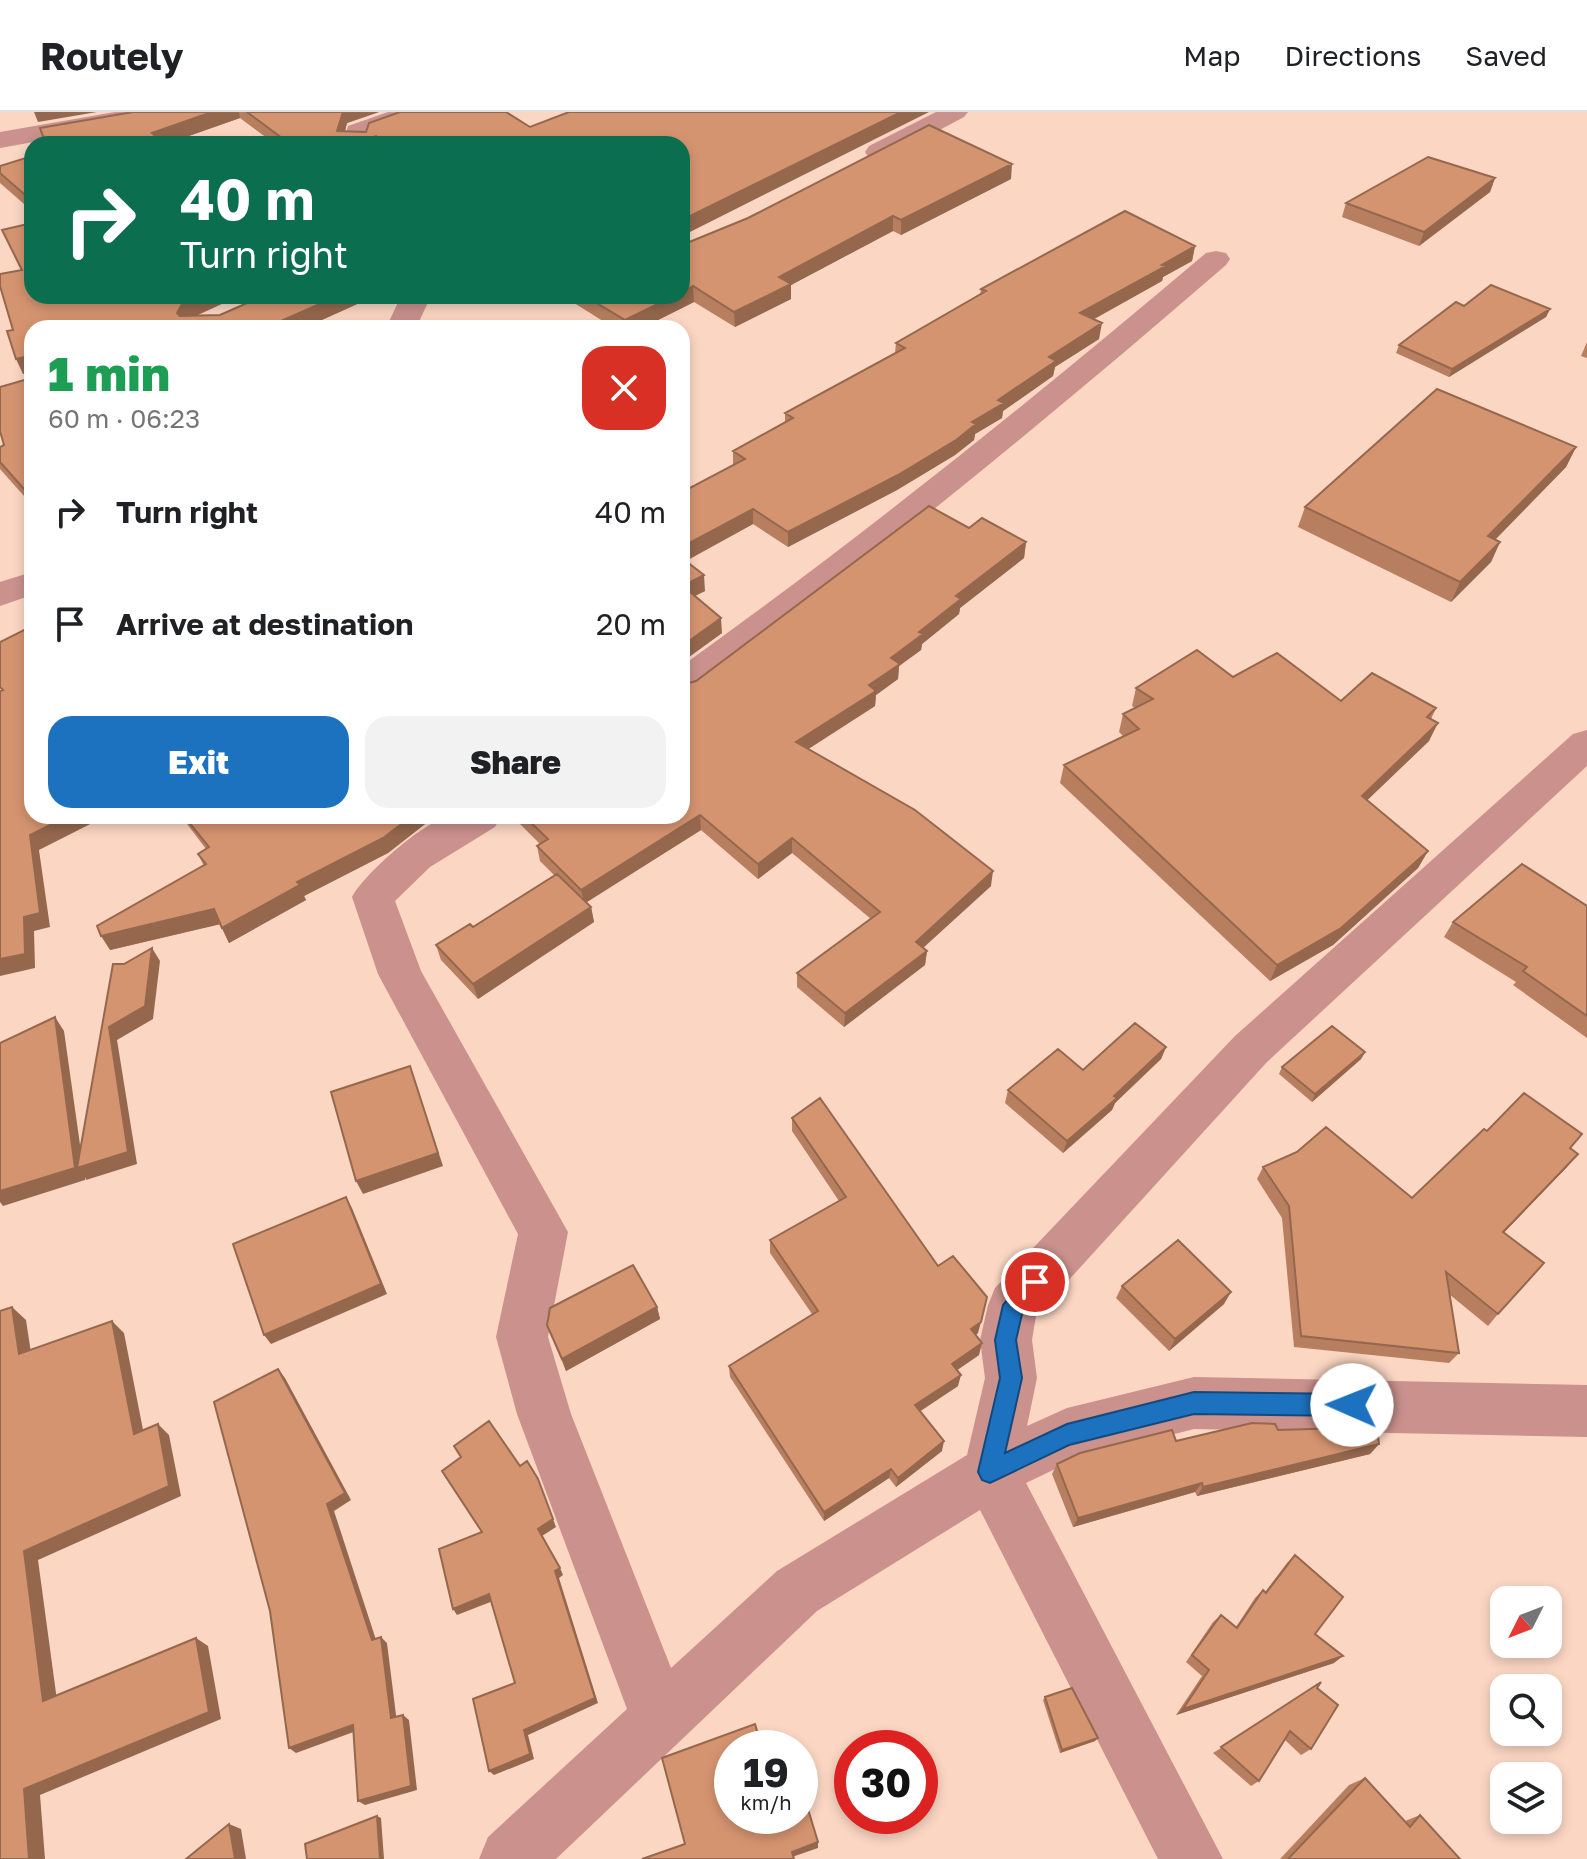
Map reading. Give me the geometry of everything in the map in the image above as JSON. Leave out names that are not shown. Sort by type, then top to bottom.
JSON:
[{"type":"street","points":[[0,140],[157,112]]},
{"type":"street","points":[[357,136],[357,131],[413,112]]},
{"type":"street","points":[[860,161],[955,112]]},
{"type":"street","points":[[690,679],[783,612],[1058,395],[1216,259]]},
{"type":"street","points":[[0,594],[24,586]]},
{"type":"street","points":[[1192,1859],[990,1472],[1011,1378],[1006,1340],[1013,1305],[1251,1049],[1587,744]]},
{"type":"street","points":[[468,824],[415,856],[373,897],[400,974],[543,1232],[522,1337],[544,1414],[661,1719]]},
{"type":"street","points":[[510,1859],[797,1591],[990,1472],[1067,1435],[1194,1403],[1587,1411]]},
{"type":"building","points":[[133,112],[212,112],[152,133],[155,136],[43,136],[40,128]]},
{"type":"building","points":[[247,112],[343,112],[337,131],[366,132],[369,123],[400,112],[506,112],[530,127],[569,112],[901,112],[690,216],[690,136],[279,136]]},
{"type":"building","points":[[929,125],[1012,164],[901,220],[893,216],[779,277],[791,284],[734,312],[693,286],[690,288],[690,242],[748,218]]},
{"type":"building","points":[[1428,157],[1495,178],[1424,232],[1346,203]]},
{"type":"building","points":[[24,158],[24,194],[0,173],[0,166]]},
{"type":"building","points":[[1125,211],[1195,246],[1162,265],[1166,266],[1080,313],[1102,323],[1049,357],[1056,361],[998,400],[1004,403],[972,422],[976,424],[956,440],[898,475],[788,532],[753,509],[690,543],[690,488],[745,459],[733,451],[793,418],[785,413],[905,348],[896,343],[986,291],[981,289]]},
{"type":"building","points":[[24,225],[24,304],[182,304],[177,313],[180,316],[220,315],[245,304],[320,304],[283,320],[24,320],[24,357],[16,359],[7,331],[13,330],[0,286],[0,274],[22,270],[2,230]]},
{"type":"building","points":[[1491,285],[1550,309],[1452,369],[1399,345],[1456,302],[1464,306]]},
{"type":"building","points":[[598,304],[658,304],[625,320]]},
{"type":"building","points":[[24,380],[24,489],[0,462],[0,447],[4,445],[0,431],[0,387]]},
{"type":"building","points":[[1437,389],[1576,447],[1488,536],[1500,542],[1460,582],[1305,507]]},
{"type":"building","points":[[929,506],[969,528],[982,518],[1026,542],[956,596],[961,599],[891,658],[900,664],[869,685],[876,691],[796,742],[915,810],[993,871],[916,942],[927,951],[845,1013],[797,973],[880,912],[792,838],[758,864],[700,815],[690,821],[690,683]]},
{"type":"building","points":[[690,564],[704,575],[690,582]]},
{"type":"building","points":[[690,592],[721,618],[690,640]]},
{"type":"building","points":[[24,630],[24,824],[52,824],[30,835],[40,913],[24,917],[25,954],[0,959],[0,691],[3,690],[0,687],[0,642]]},
{"type":"building","points":[[1197,650],[1233,677],[1277,653],[1341,701],[1372,673],[1436,708],[1427,717],[1438,723],[1362,796],[1428,851],[1341,928],[1277,965],[1064,765],[1139,729],[1123,714],[1153,699],[1136,688]]},
{"type":"building","points":[[190,824],[401,824],[383,838],[297,882],[300,885],[222,928],[214,909],[101,936],[97,926],[206,864],[198,854],[209,847]]},
{"type":"building","points":[[532,824],[686,824],[581,890],[537,846],[548,839]]},
{"type":"building","points":[[1522,864],[1587,906],[1587,1016],[1523,971],[1527,967],[1453,922]]},
{"type":"building","points":[[557,874],[591,907],[473,984],[436,945],[470,924],[473,927]]},
{"type":"building","points":[[152,948],[145,1006],[109,1027],[128,1152],[77,1168],[113,964],[124,964]]},
{"type":"building","points":[[55,1017],[75,1168],[0,1191],[0,1043]]},
{"type":"building","points":[[1135,1023],[1166,1047],[1114,1096],[1117,1098],[1067,1141],[1008,1090],[1058,1049],[1083,1070]]},
{"type":"building","points":[[1332,1026],[1365,1052],[1315,1094],[1282,1067]]},
{"type":"building","points":[[410,1066],[438,1153],[356,1181],[331,1092]]},
{"type":"building","points":[[1524,1093],[1582,1134],[1570,1148],[1578,1154],[1503,1232],[1544,1263],[1498,1314],[1446,1272],[1459,1353],[1301,1336],[1289,1206],[1263,1167],[1297,1152],[1326,1127],[1412,1198],[1484,1129],[1487,1131]]},
{"type":"building","points":[[820,1098],[938,1266],[953,1256],[987,1297],[981,1322],[971,1329],[982,1343],[952,1364],[961,1375],[915,1405],[944,1441],[898,1478],[891,1469],[824,1512],[729,1366],[818,1311],[770,1240],[846,1197],[792,1118]]},
{"type":"building","points":[[346,1197],[381,1284],[264,1335],[233,1244]]},
{"type":"building","points":[[1178,1240],[1231,1292],[1175,1339],[1122,1286]]},
{"type":"building","points":[[633,1265],[657,1307],[562,1359],[547,1325],[550,1308]]},
{"type":"building","points":[[12,1307],[19,1354],[112,1321],[134,1434],[158,1424],[169,1486],[24,1551],[43,1701],[196,1638],[209,1712],[24,1789],[29,1859],[0,1859],[0,1311]]},
{"type":"building","points":[[278,1369],[345,1493],[327,1504],[372,1640],[381,1637],[391,1718],[403,1715],[411,1786],[358,1801],[353,1725],[289,1748],[270,1611],[214,1402]]},
{"type":"building","points":[[489,1421],[520,1466],[527,1461],[538,1479],[553,1519],[538,1529],[560,1568],[555,1571],[595,1698],[524,1730],[530,1754],[489,1771],[473,1699],[515,1683],[489,1594],[453,1609],[439,1549],[482,1532],[442,1471],[461,1457],[454,1446]]},
{"type":"building","points":[[1252,1423],[1275,1424],[1278,1430],[1377,1427],[1379,1444],[1203,1487],[1202,1483],[1078,1518],[1057,1464],[1080,1453],[1172,1430],[1176,1441]]},
{"type":"building","points":[[1295,1555],[1343,1597],[1315,1634],[1343,1656],[1183,1709],[1209,1670],[1192,1655],[1221,1615],[1237,1628],[1263,1590],[1266,1593]]},
{"type":"building","points":[[1321,1682],[1317,1688],[1338,1705],[1311,1749],[1290,1731],[1259,1781],[1221,1747]]},
{"type":"building","points":[[1072,1688],[1098,1738],[1062,1750],[1045,1697]]},
{"type":"building","points":[[755,1724],[757,1730],[739,1730]]},
{"type":"building","points":[[714,1739],[714,1834],[816,1834],[818,1842],[792,1852],[794,1859],[642,1859],[685,1844],[662,1758]]},
{"type":"building","points":[[1365,1778],[1410,1827],[1420,1815],[1460,1859],[1288,1859]]},
{"type":"building","points":[[377,1816],[380,1859],[307,1859],[305,1844]]},
{"type":"building","points":[[229,1824],[235,1859],[186,1859]]},
{"type":"route","points":[[1035,1282],[1013,1305],[1006,1340],[1011,1378],[990,1472],[1067,1435],[1194,1403],[1352,1405]]}]
